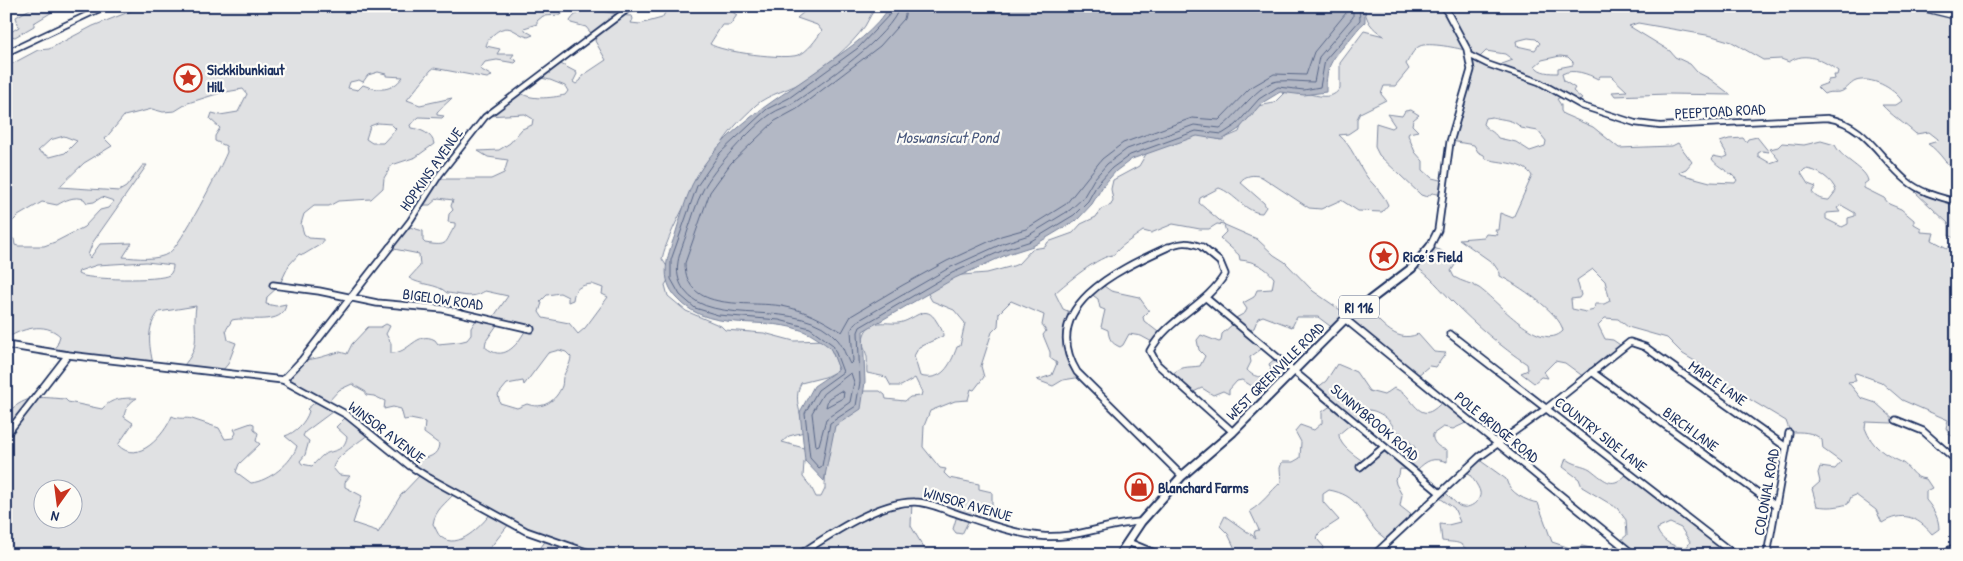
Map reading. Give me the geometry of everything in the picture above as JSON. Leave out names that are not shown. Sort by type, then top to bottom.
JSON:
[{"type":"highway","points":[[1916,6],[1957,16]]},
{"type":"main road","name":"WEST GREENVILLE ROAD","points":[[1119,555],[1141,522],[1182,476],[1233,432],[1345,319],[1412,268],[1430,247],[1438,230],[1450,142],[1470,73],[1469,55],[1458,28],[1444,6]]},
{"type":"street","points":[[6,53],[106,6]]},
{"type":"street","name":"HOPKINS AVENUE","points":[[284,380],[410,221],[449,162],[485,117],[632,6]]},
{"type":"street","name":"PEEPTOAD ROAD","points":[[1469,55],[1493,66],[1540,82],[1582,106],[1642,124],[1660,126],[1827,118],[1840,120],[1856,128],[1909,182],[1928,193],[1957,202]]},
{"type":"street","points":[[1182,476],[1077,372],[1069,360],[1068,336],[1074,311],[1082,298],[1106,280],[1180,242],[1187,241],[1202,247],[1225,271],[1223,278],[1206,298],[1169,329],[1150,351],[1158,364],[1233,432]]},
{"type":"street","name":"BIGELOW ROAD","points":[[273,285],[377,303],[443,309],[531,329]]},
{"type":"street","name":"SUNNYBROOK ROAD","points":[[1206,298],[1439,492]]},
{"type":"street","name":"POLE BRIDGE ROAD","points":[[1345,319],[1634,555]]},
{"type":"street","name":"COUNTRY SIDE LANE","points":[[1450,334],[1735,555]]},
{"type":"street","name":"MAPLE LANE","points":[[1592,372],[1630,342],[1634,342],[1645,347],[1786,447]]},
{"type":"street","name":"WINSOR AVENUE","points":[[6,345],[68,355],[284,380],[305,394],[347,415],[410,466],[430,478],[526,530],[570,548],[595,555]]},
{"type":"street","points":[[6,435],[68,355]]},
{"type":"street","points":[[1374,555],[1439,492],[1496,443],[1546,408],[1592,372]]},
{"type":"street","name":"BIRCH LANE","points":[[1592,372],[1776,506]]},
{"type":"street","points":[[1896,420],[1920,428],[1957,461]]},
{"type":"street","name":"COLONIAL ROAD","points":[[1767,555],[1789,433]]},
{"type":"street","points":[[1360,467],[1384,447]]},
{"type":"street","name":"WINSOR AVENUE","points":[[799,555],[842,529],[893,505],[905,502],[930,505],[1040,536],[1067,534],[1129,522],[1141,522]]},
{"type":"street","points":[[1128,542],[1159,555]]},
{"type":"street","points":[[1941,555],[1957,546]]},
{"type":"shaded area","points":[[35,6],[62,6],[15,37],[6,35],[19,27],[16,17]]},
{"type":"shaded area","points":[[144,6],[568,6],[561,15],[543,16],[537,21],[537,24],[524,28],[533,35],[528,37],[507,28],[499,30],[492,36],[486,46],[500,49],[497,54],[514,54],[511,58],[517,61],[515,63],[497,60],[485,62],[480,69],[492,76],[487,78],[434,68],[431,70],[407,100],[420,105],[452,98],[437,112],[437,115],[444,116],[442,118],[419,117],[410,125],[411,128],[429,135],[434,144],[416,157],[392,165],[384,178],[383,188],[371,199],[338,201],[329,206],[314,206],[304,214],[301,224],[304,234],[309,238],[323,239],[323,243],[303,255],[299,254],[289,265],[279,286],[267,297],[266,304],[276,306],[286,304],[284,311],[279,316],[264,319],[232,320],[226,330],[228,340],[236,343],[228,364],[222,371],[182,367],[195,346],[196,306],[159,312],[150,330],[153,364],[50,353],[57,345],[60,336],[54,331],[47,329],[33,328],[18,332],[6,339],[6,238],[14,239],[15,245],[18,246],[44,246],[84,227],[100,210],[108,208],[114,201],[102,197],[94,202],[87,203],[84,199],[76,198],[57,205],[42,202],[18,216],[6,228],[6,67],[38,50],[49,49],[93,26]],"holes":[[[378,72],[386,74],[386,76],[403,77],[389,88],[380,89],[363,85],[358,90],[348,88],[350,82],[359,80],[363,82],[368,75]],[[243,89],[247,94],[238,112],[220,115],[212,113],[210,119],[220,128],[215,136],[215,141],[226,146],[227,152],[191,223],[175,247],[164,256],[147,258],[123,257],[132,243],[100,244],[90,258],[88,255],[93,242],[147,165],[143,165],[126,187],[119,191],[59,187],[84,163],[112,146],[105,139],[124,116],[152,109],[163,112],[175,111],[188,103],[220,93]],[[378,123],[391,124],[396,129],[383,143],[372,143],[366,139],[370,126]],[[64,136],[77,141],[65,153],[50,157],[38,151],[50,140]],[[146,262],[173,265],[169,275],[153,278],[94,278],[78,274],[79,271],[97,265]]]},
{"type":"shaded area","points":[[669,6],[735,6],[731,11],[737,15],[730,25],[722,25],[710,44],[727,50],[780,57],[801,54],[812,45],[822,31],[817,25],[797,18],[811,6],[819,9],[823,6],[877,6],[859,34],[838,55],[801,83],[761,101],[735,126],[726,137],[682,210],[662,259],[672,274],[665,285],[668,296],[686,311],[721,326],[725,330],[764,333],[794,341],[827,340],[838,366],[837,371],[825,377],[801,383],[798,402],[804,432],[789,436],[782,442],[811,450],[804,462],[803,477],[816,497],[821,497],[825,489],[826,437],[848,405],[863,391],[880,391],[885,395],[886,399],[905,401],[910,397],[921,396],[922,392],[915,378],[901,386],[891,386],[886,377],[867,373],[867,359],[863,341],[864,335],[870,326],[879,323],[904,322],[924,313],[933,316],[943,336],[919,347],[914,356],[920,376],[934,377],[940,374],[948,366],[957,347],[960,346],[965,323],[954,310],[932,301],[927,292],[950,276],[987,273],[1018,264],[1032,249],[1045,247],[1048,242],[1073,233],[1081,224],[1096,217],[1101,209],[1111,205],[1113,200],[1111,189],[1113,180],[1139,166],[1149,149],[1173,137],[1206,135],[1220,140],[1239,132],[1243,121],[1252,116],[1258,106],[1274,103],[1287,90],[1323,96],[1330,96],[1336,93],[1340,88],[1340,63],[1364,31],[1384,36],[1370,24],[1364,6],[1957,6],[1957,173],[1928,144],[1938,141],[1938,139],[1929,132],[1916,134],[1882,105],[1896,105],[1902,101],[1894,92],[1882,84],[1868,80],[1856,81],[1841,92],[1824,94],[1817,87],[1828,83],[1828,80],[1835,79],[1834,75],[1837,75],[1838,71],[1827,64],[1808,57],[1802,57],[1789,62],[1781,59],[1763,60],[1732,42],[1712,36],[1638,23],[1629,26],[1670,51],[1675,57],[1690,64],[1697,72],[1731,95],[1668,94],[1615,96],[1612,92],[1627,91],[1611,76],[1600,76],[1598,79],[1576,72],[1566,72],[1562,74],[1564,81],[1575,88],[1573,91],[1582,99],[1577,103],[1563,96],[1557,99],[1563,114],[1593,127],[1619,148],[1672,146],[1678,143],[1692,162],[1686,169],[1679,172],[1680,174],[1710,182],[1735,183],[1737,180],[1712,159],[1713,156],[1723,158],[1728,156],[1720,142],[1729,139],[1743,138],[1746,142],[1748,139],[1757,137],[1769,152],[1762,151],[1758,153],[1758,156],[1770,163],[1779,160],[1770,149],[1778,147],[1782,143],[1804,145],[1821,141],[1835,145],[1843,156],[1866,176],[1868,181],[1864,184],[1864,188],[1884,198],[1889,204],[1901,209],[1914,220],[1914,224],[1921,228],[1921,232],[1934,233],[1932,240],[1947,248],[1954,243],[1954,238],[1949,235],[1949,224],[1915,192],[1921,189],[1957,202],[1957,438],[1950,435],[1946,428],[1948,420],[1902,400],[1881,382],[1856,373],[1854,374],[1856,381],[1848,382],[1861,398],[1876,403],[1895,420],[1892,423],[1866,422],[1865,428],[1871,440],[1879,449],[1904,464],[1917,477],[1926,479],[1932,488],[1926,491],[1926,500],[1935,513],[1939,529],[1932,534],[1915,519],[1903,516],[1889,519],[1882,523],[1876,510],[1856,495],[1851,497],[1848,504],[1832,507],[1817,506],[1812,489],[1820,482],[1818,473],[1820,467],[1835,469],[1841,462],[1823,449],[1822,440],[1803,432],[1790,432],[1786,421],[1719,381],[1698,363],[1683,354],[1667,338],[1628,327],[1618,319],[1605,318],[1598,325],[1605,339],[1613,340],[1623,347],[1584,377],[1565,363],[1555,361],[1544,372],[1548,378],[1541,377],[1534,383],[1521,373],[1528,370],[1527,364],[1489,335],[1430,278],[1414,266],[1430,247],[1440,250],[1457,262],[1451,271],[1454,277],[1479,288],[1531,331],[1543,336],[1554,336],[1563,331],[1555,316],[1537,300],[1500,276],[1493,263],[1459,239],[1484,237],[1486,234],[1498,235],[1495,230],[1498,230],[1500,213],[1513,218],[1532,176],[1524,168],[1486,159],[1484,155],[1478,152],[1474,145],[1451,141],[1470,78],[1468,51],[1451,47],[1424,45],[1414,51],[1406,64],[1409,69],[1395,86],[1384,86],[1381,94],[1386,100],[1360,113],[1357,119],[1357,128],[1348,134],[1339,135],[1344,139],[1367,177],[1386,201],[1388,205],[1382,212],[1358,211],[1341,200],[1321,209],[1309,208],[1262,177],[1256,176],[1247,177],[1240,182],[1264,203],[1266,207],[1262,213],[1251,210],[1219,188],[1200,198],[1199,203],[1225,225],[1257,239],[1274,255],[1285,262],[1313,291],[1349,316],[1362,306],[1394,333],[1401,336],[1418,334],[1434,352],[1446,353],[1436,367],[1429,366],[1417,376],[1345,320],[1334,329],[1318,317],[1297,317],[1292,327],[1263,316],[1258,318],[1254,328],[1247,332],[1263,348],[1250,357],[1251,362],[1247,370],[1259,377],[1266,375],[1271,369],[1269,364],[1276,358],[1294,371],[1268,396],[1242,380],[1237,381],[1229,390],[1229,394],[1223,391],[1213,395],[1202,388],[1189,394],[1171,375],[1182,368],[1200,366],[1205,356],[1199,350],[1197,340],[1201,335],[1219,342],[1221,341],[1222,334],[1234,323],[1232,320],[1245,313],[1247,309],[1243,303],[1254,297],[1257,290],[1272,289],[1274,278],[1259,265],[1240,260],[1239,255],[1220,238],[1226,232],[1224,225],[1217,224],[1209,229],[1200,229],[1173,224],[1151,233],[1143,231],[1122,246],[1114,255],[1092,264],[1055,293],[1063,309],[1072,313],[1068,339],[1069,354],[1071,362],[1082,377],[1063,380],[1053,386],[1037,380],[1052,375],[1057,363],[1050,358],[1050,352],[1043,335],[1046,331],[1042,325],[1044,315],[1011,301],[999,313],[998,326],[992,332],[981,366],[984,377],[974,390],[971,389],[968,400],[955,401],[930,411],[924,426],[923,447],[940,468],[946,469],[944,473],[949,478],[979,484],[979,489],[992,492],[992,508],[988,520],[971,516],[962,534],[956,533],[953,529],[958,512],[912,501],[911,526],[928,555],[540,555],[539,550],[546,540],[509,524],[490,548],[489,555],[6,555],[6,413],[21,403],[34,398],[65,399],[68,402],[102,409],[113,401],[137,398],[130,403],[125,411],[124,417],[133,423],[118,445],[126,451],[134,452],[142,450],[157,439],[172,416],[192,419],[219,428],[225,439],[233,438],[236,433],[234,429],[251,423],[254,424],[254,430],[258,433],[256,441],[260,444],[239,464],[236,472],[251,483],[258,482],[272,475],[290,459],[297,446],[285,436],[300,426],[308,415],[309,411],[307,409],[318,400],[284,380],[302,359],[317,358],[340,352],[347,354],[352,344],[368,327],[381,327],[386,324],[390,326],[386,334],[391,343],[391,353],[403,350],[423,338],[435,340],[438,344],[467,340],[471,335],[471,328],[478,317],[492,319],[508,296],[485,291],[471,296],[447,293],[439,288],[414,281],[409,278],[420,266],[419,254],[389,248],[406,226],[423,231],[423,241],[425,243],[443,244],[447,240],[455,226],[455,223],[448,222],[449,214],[453,210],[451,206],[453,200],[438,198],[430,205],[421,205],[437,179],[491,179],[504,173],[508,160],[488,157],[478,151],[499,150],[510,143],[522,129],[532,125],[533,119],[525,114],[486,116],[518,91],[534,97],[547,98],[565,95],[568,91],[565,86],[537,77],[557,62],[576,72],[577,74],[573,82],[576,84],[581,80],[582,76],[606,60],[595,41],[597,35],[590,32],[586,27],[571,23],[570,21],[576,15],[582,11],[598,11],[632,16],[631,23],[640,24],[662,18]],"holes":[[[1528,38],[1536,39],[1540,43],[1535,50],[1517,46],[1516,41]],[[1486,51],[1505,54],[1513,60],[1502,64],[1499,68],[1478,59]],[[1560,56],[1568,57],[1573,62],[1573,65],[1558,68],[1558,73],[1545,72],[1535,66],[1542,60]],[[1492,117],[1512,121],[1521,128],[1538,131],[1546,141],[1545,146],[1530,151],[1516,142],[1498,138],[1483,124],[1485,118]],[[1805,169],[1810,169],[1824,176],[1832,183],[1836,191],[1829,200],[1824,200],[1812,192],[1816,187],[1808,184],[1801,173]],[[1841,205],[1855,213],[1855,216],[1848,218],[1848,224],[1842,227],[1826,219],[1826,213],[1840,212],[1837,208]],[[1593,269],[1605,281],[1610,301],[1604,304],[1595,304],[1594,310],[1586,312],[1572,309],[1571,299],[1579,298],[1581,295],[1577,280]],[[592,284],[603,288],[602,294],[608,297],[585,328],[578,334],[569,323],[543,318],[539,312],[542,303],[540,302],[547,295],[560,293],[568,297],[568,302],[573,300],[577,290],[585,285]],[[499,322],[525,331],[508,351],[498,353],[485,347],[486,341]],[[559,350],[566,352],[571,357],[563,376],[562,386],[553,400],[544,405],[533,406],[527,404],[517,408],[500,403],[498,395],[507,384],[523,381],[524,385],[548,353]],[[352,384],[366,392],[366,395],[385,401],[384,409],[393,407],[401,409],[404,420],[410,419],[425,422],[424,433],[439,444],[435,454],[418,459],[413,469],[421,474],[401,495],[378,533],[353,523],[362,496],[345,487],[345,482],[350,476],[339,475],[333,468],[343,454],[370,433],[346,417],[336,427],[347,437],[346,442],[341,448],[323,455],[312,466],[302,464],[300,461],[305,455],[309,441],[303,436],[305,432],[336,409],[328,402],[339,390]],[[455,493],[491,513],[476,530],[455,541],[441,537],[433,524],[438,511]]]},
{"type":"shaded area","points":[[1411,110],[1419,115],[1413,120],[1412,125],[1418,131],[1408,135],[1415,152],[1423,161],[1423,170],[1432,178],[1444,181],[1443,195],[1432,193],[1427,197],[1421,195],[1379,155],[1375,147],[1376,123],[1392,128],[1395,126],[1387,114],[1402,116],[1405,111]]},
{"type":"shaded area","points":[[1101,284],[1111,291],[1139,297],[1149,311],[1143,317],[1144,321],[1162,335],[1154,343],[1141,336],[1129,334],[1120,347],[1114,344],[1108,330],[1101,327],[1105,310],[1100,308],[1098,299],[1090,293]]},
{"type":"shaded area","points":[[1337,364],[1356,372],[1369,391],[1384,395],[1394,388],[1405,394],[1417,408],[1424,412],[1433,410],[1446,400],[1470,421],[1453,429],[1443,427],[1433,434],[1433,440],[1437,445],[1447,450],[1447,462],[1434,460],[1427,462],[1417,470],[1400,469],[1399,475],[1395,479],[1402,495],[1400,506],[1414,517],[1388,541],[1376,531],[1352,500],[1338,492],[1329,490],[1323,494],[1323,502],[1339,520],[1319,533],[1317,539],[1324,547],[1320,554],[1238,555],[1228,534],[1220,526],[1225,516],[1256,538],[1255,531],[1259,530],[1250,511],[1263,501],[1281,482],[1280,468],[1282,462],[1293,462],[1300,458],[1301,442],[1295,431],[1300,425],[1314,430],[1322,423],[1322,412],[1335,403],[1317,388],[1326,381]],"holes":[[[1368,410],[1372,410],[1385,417],[1394,431],[1401,433],[1415,447],[1414,452],[1403,461],[1385,448],[1366,464],[1342,443],[1339,434]]]},
{"type":"shaded area","points":[[1566,458],[1590,469],[1610,482],[1618,481],[1629,472],[1735,555],[1466,555],[1468,552],[1460,544],[1442,541],[1440,524],[1448,525],[1460,522],[1454,508],[1437,496],[1443,491],[1462,507],[1476,502],[1479,499],[1480,492],[1474,480],[1465,469],[1478,459],[1506,479],[1514,492],[1519,496],[1538,503],[1552,542],[1570,548],[1582,546],[1607,552],[1627,535],[1626,520],[1617,508],[1582,487],[1579,479],[1563,467]],"holes":[[[1670,523],[1681,528],[1690,542],[1687,547],[1678,547],[1669,543],[1661,537],[1657,529]]]},
{"type":"water","name":"Moswansicut Pond","points":[[890,6],[1363,6],[1365,9],[1365,22],[1358,28],[1331,63],[1327,75],[1326,92],[1304,95],[1280,92],[1262,103],[1239,129],[1222,140],[1197,136],[1132,159],[1116,171],[1103,186],[1092,204],[1078,219],[1033,246],[1008,254],[955,278],[863,331],[865,382],[861,409],[835,426],[824,481],[805,461],[800,412],[814,386],[839,369],[830,348],[802,330],[784,326],[727,321],[708,317],[692,310],[671,291],[666,276],[667,260],[692,185],[718,147],[753,116],[862,37],[878,23]]},
{"type":"place","name":"Sickkibunkiaut Hill","points":[[188,78]]},
{"type":"place","name":"Rice’s Field","points":[[1384,256]]},
{"type":"place","name":"Blanchard Farms","points":[[1139,487]]}]
